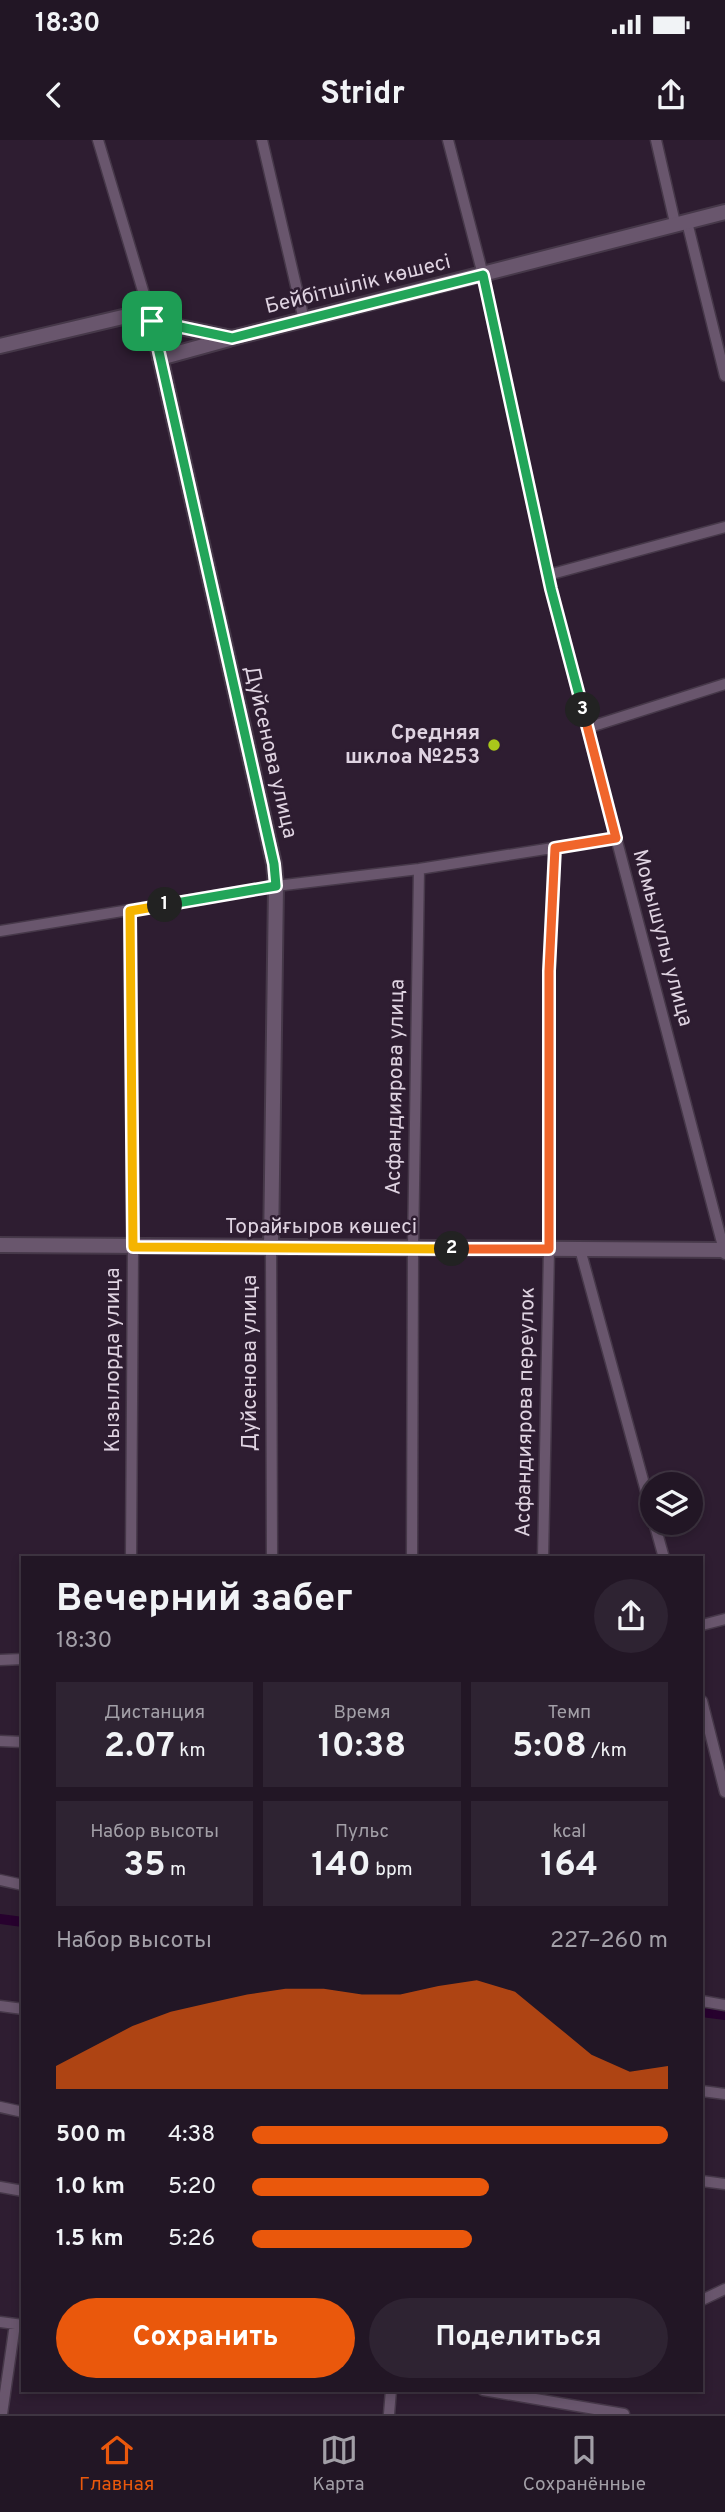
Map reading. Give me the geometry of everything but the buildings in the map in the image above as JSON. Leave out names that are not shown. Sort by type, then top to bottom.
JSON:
[{"type":"street","name":"Дуйсенова улица","points":[[98,140],[152,321],[274,864],[272,1556]]},
{"type":"street","points":[[262,140],[303,320]]},
{"type":"street","name":"Момышулы улица","points":[[448,140],[483,275],[548,575],[725,1251]]},
{"type":"street","points":[[656,140],[725,376]]},
{"type":"street","name":"Бейбітшілік көшесі","points":[[0,346],[127,316],[232,338],[725,212]]},
{"type":"street","points":[[160,358],[232,338]]},
{"type":"street","points":[[548,575],[725,527]]},
{"type":"street","points":[[587,728],[725,684]]},
{"type":"street","points":[[0,931],[276,886],[419,869],[616,838]]},
{"type":"street","name":"Асфандиярова переулок","points":[[543,1556],[549,1249],[549,971],[555,848]]},
{"type":"street","name":"Асфандиярова улица","points":[[412,1556],[413,1249],[419,869]]},
{"type":"street","name":"Кызылорда улица","points":[[130,911],[133,1247],[131,1556]]},
{"type":"street","name":"Торайғыров көшесі","points":[[0,1245],[725,1251]]},
{"type":"street","points":[[580,1250],[641,1472]]},
{"type":"street","points":[[658,1535],[663,1556]]},
{"type":"street","points":[[703,1625],[725,1619]]},
{"type":"street","points":[[0,1660],[21,1659]]},
{"type":"street","points":[[703,1705],[725,1792]]},
{"type":"street","points":[[0,1741],[21,1742]]},
{"type":"street","points":[[0,1880],[21,1885]]},
{"type":"street","points":[[703,2001],[725,2005]]},
{"type":"street","points":[[0,2006],[21,2009]]},
{"type":"street","points":[[703,2091],[725,2094]]},
{"type":"street","points":[[0,2107],[21,2112]]},
{"type":"street","points":[[703,2181],[725,2183]]},
{"type":"street","points":[[0,2187],[21,2191]]},
{"type":"street","points":[[703,2300],[725,2289]]},
{"type":"street","points":[[0,2322],[19,2324],[2,2414]]},
{"type":"street","points":[[390,2414],[391,2392]]},
{"type":"street","points":[[495,2392],[624,2414]]},
{"type":"waterway","points":[[0,1919],[21,1922]]},
{"type":"waterway","points":[[703,2012],[725,2015]]},
{"type":"place","name":"Средняя шклоа №253","points":[[494,745]]},
{"type":"route","points":[[483,275],[551,589],[616,838],[555,848],[549,971],[549,1249],[133,1247],[130,911],[276,886],[274,864],[152,321],[232,338],[483,275]]}]
